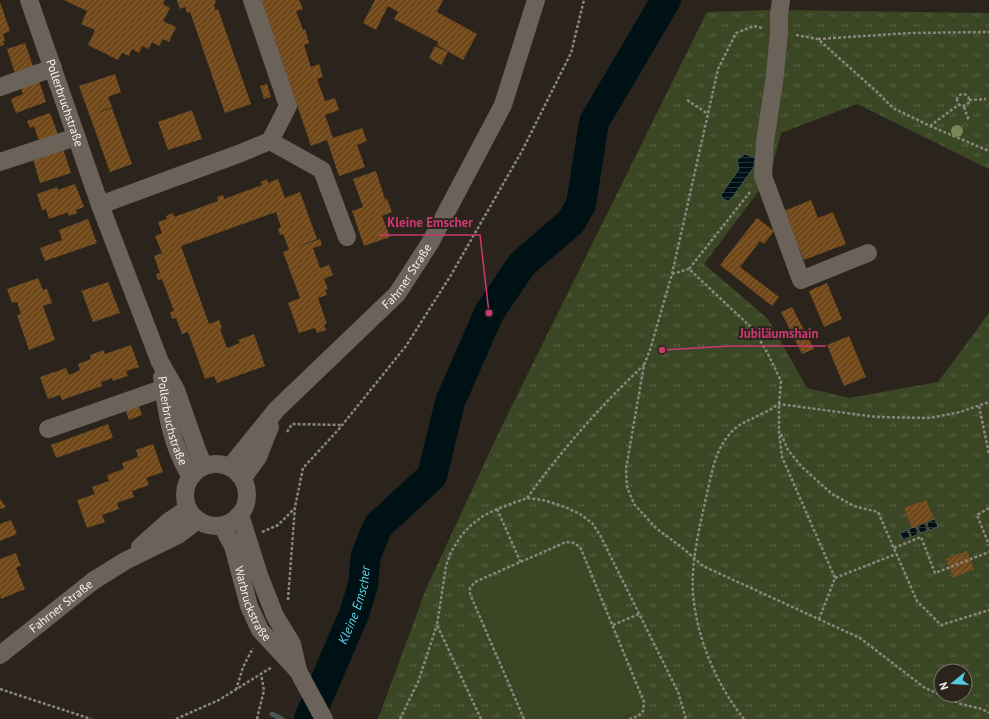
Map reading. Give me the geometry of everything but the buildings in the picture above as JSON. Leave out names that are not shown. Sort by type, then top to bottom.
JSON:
[{"type":"street","name":"Pollerbruchstraße","points":[[29,0],[100,205],[160,362],[168,387],[176,390],[197,450],[197,471]]},
{"type":"street","points":[[100,205],[270,141],[288,106],[252,0]]},
{"type":"street","name":"Fahrner Straße","points":[[237,473],[258,457],[277,409],[397,294],[430,242],[503,104],[536,0]]},
{"type":"street","points":[[781,0],[775,75],[765,142],[763,176],[801,280],[868,253]]},
{"type":"street","points":[[0,87],[53,68]]},
{"type":"street","points":[[0,162],[76,137]]},
{"type":"street","points":[[270,141],[322,170],[347,237]]},
{"type":"street","points":[[48,429],[168,387]]},
{"type":"street","points":[[211,464],[223,464],[237,473],[247,490],[247,502],[242,513],[233,522],[222,526],[209,526],[192,514],[185,500],[185,488],[197,471],[211,464]]},
{"type":"street","name":"Fahrner Straße","points":[[0,655],[93,581],[125,561],[168,522],[192,514]]},
{"type":"street","name":"Warbruckstraße","points":[[238,516],[242,521],[259,575],[275,616],[292,644],[292,665]]},
{"type":"street","name":"Warbruckstraße","points":[[222,526],[233,546],[249,606],[260,630],[292,665],[324,719]]},
{"type":"path","points":[[275,616],[288,603],[295,507],[303,468],[342,425],[406,346],[452,275],[522,151],[571,53],[584,0]]},
{"type":"path","points":[[933,692],[925,688],[860,638],[703,566],[656,528],[634,504],[627,487],[626,469],[644,365],[650,350],[672,274],[718,69],[736,33],[754,26],[818,39],[910,33],[989,32]]},
{"type":"path","points":[[818,39],[893,108],[930,126],[989,151]]},
{"type":"path","points":[[958,105],[956,98],[962,94],[966,94],[969,100]]},
{"type":"path","points":[[969,100],[986,99]]},
{"type":"path","points":[[687,100],[708,114]]},
{"type":"path","points":[[964,107],[969,103],[969,100]]},
{"type":"path","points":[[930,126],[958,105]]},
{"type":"path","points":[[958,105],[964,107],[970,121]]},
{"type":"path","points":[[672,274],[689,269],[763,176]]},
{"type":"path","points":[[689,269],[754,330],[768,354],[780,381],[779,404],[782,456],[835,578],[819,619]]},
{"type":"path","points":[[527,498],[580,430],[614,393],[644,365]]},
{"type":"path","points":[[744,719],[714,673],[700,632],[693,594],[694,559],[700,522],[712,471],[722,445],[728,435],[741,422],[764,413],[779,404],[876,417],[930,418],[960,412],[989,402]]},
{"type":"path","points":[[979,406],[989,454]]},
{"type":"path","points":[[284,436],[292,424],[342,425]]},
{"type":"path","points":[[780,432],[788,450],[802,467],[832,494],[854,506],[878,512],[916,601],[941,625],[989,610]]},
{"type":"path","points":[[400,719],[420,676],[437,625],[446,566],[451,552],[461,536],[470,526],[483,516],[527,498],[543,500],[565,507],[580,514],[592,523],[600,535],[678,692],[686,719]]},
{"type":"path","points":[[248,538],[278,525],[295,507]]},
{"type":"path","points":[[989,508],[977,515],[989,545]]},
{"type":"path","points":[[497,509],[521,563]]},
{"type":"path","points":[[894,548],[921,537],[935,573],[989,552]]},
{"type":"path","points":[[524,719],[470,594],[470,588],[475,582],[566,542],[575,543],[581,549],[644,702],[643,711],[638,716],[630,719]]},
{"type":"path","points":[[835,578],[896,554]]},
{"type":"path","points":[[613,626],[639,614]]},
{"type":"path","points":[[437,625],[481,719]]},
{"type":"path","points":[[236,690],[243,667],[254,646],[260,630]]},
{"type":"path","points":[[176,719],[219,700],[261,674],[292,665]]},
{"type":"path","points":[[257,719],[264,690],[261,674]]},
{"type":"path","points":[[0,689],[91,719]]},
{"type":"path","points":[[959,703],[982,709],[989,713]]},
{"type":"green space","points":[[772,10],[989,13],[989,169],[857,104],[781,133],[770,176],[704,264],[768,319],[807,388],[849,398],[938,382],[989,313],[989,719],[619,719],[636,712],[640,702],[578,552],[572,547],[566,546],[478,585],[474,589],[473,595],[527,719],[378,719],[426,589],[498,434],[707,12]]},
{"type":"green space","points":[[566,546],[572,547],[578,552],[640,702],[640,708],[636,712],[619,719],[527,719],[473,595],[474,589],[478,585]]},
{"type":"shaded area","points":[[745,154],[755,158],[754,167],[732,198],[728,201],[723,199],[721,195],[739,169],[737,160]]},
{"type":"shaded area","points":[[935,519],[938,527],[930,530],[926,527],[927,531],[920,533],[919,530],[917,531],[918,534],[912,537],[910,533],[910,538],[903,540],[900,533],[907,530],[908,533],[910,532],[909,529],[915,527],[917,530],[919,529],[918,526],[924,523],[926,526],[928,525],[927,522]]},
{"type":"waterway","name":"Kleine Emscher","points":[[309,719],[354,614],[363,585],[366,555],[378,526],[432,476],[450,402],[489,313],[522,264],[571,222],[581,204],[594,122],[666,0]]},
{"type":"waterway","points":[[272,714],[282,719]]},
{"type":"place","name":"Kleine Emscher","points":[[489,313]]},
{"type":"place","name":"Jubiläumshain","points":[[662,350]]}]
